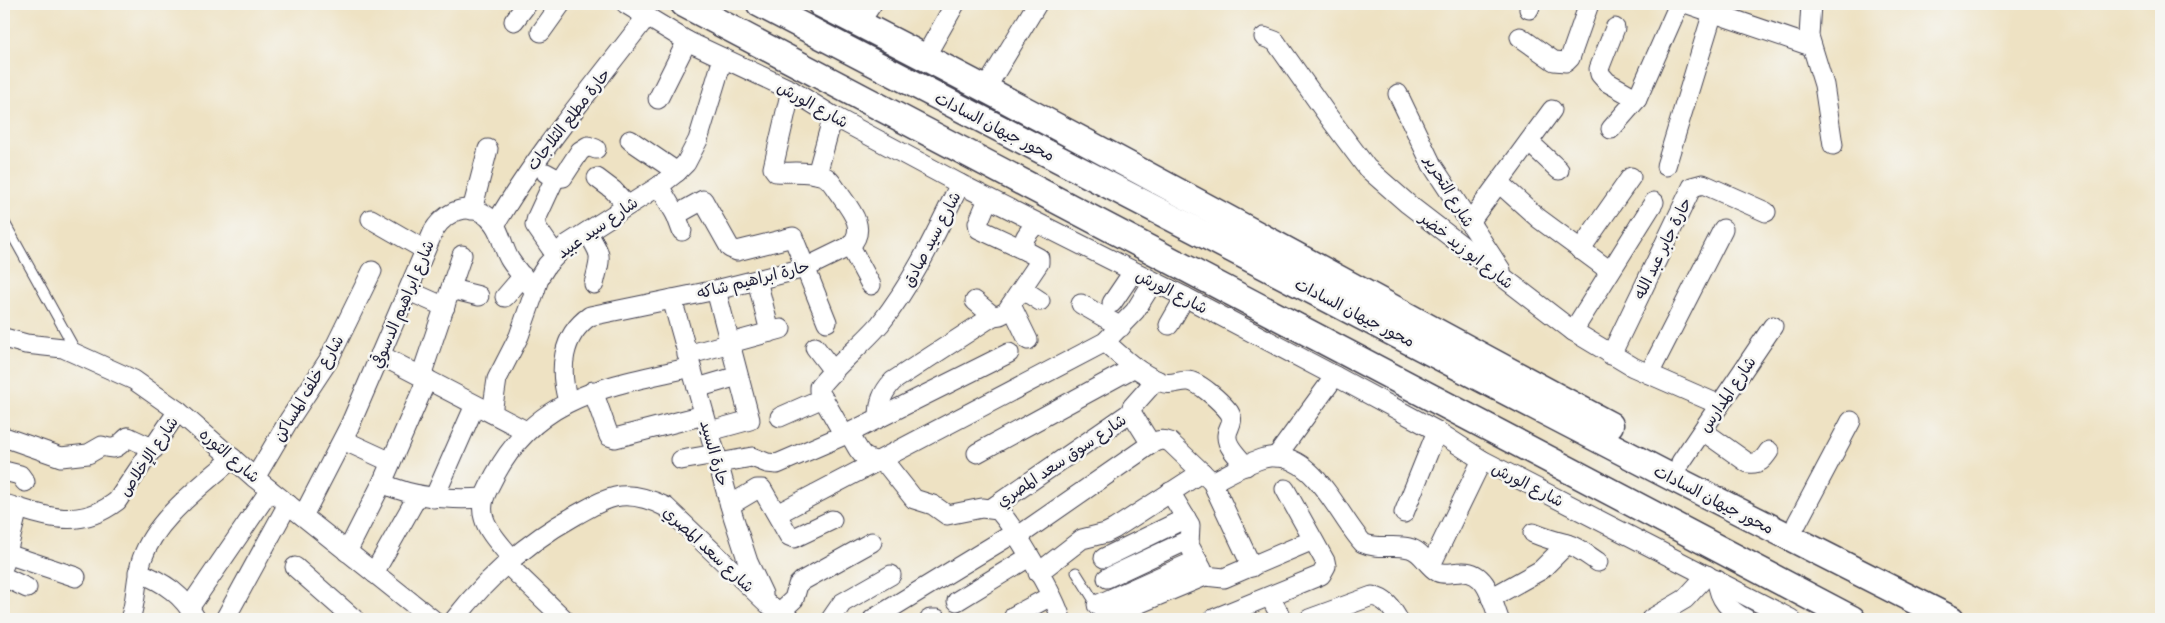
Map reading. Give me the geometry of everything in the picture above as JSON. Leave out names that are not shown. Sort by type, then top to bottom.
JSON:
[{"type":"main road","points":[[684,4],[1852,619]]},
{"type":"main road","name":"محور جيهان السادات","points":[[760,4],[1948,618]]},
{"type":"main road","points":[[822,4],[866,13],[925,57],[986,88],[1390,308],[1902,581],[1948,618]]},
{"type":"street","points":[[514,21],[527,4]]},
{"type":"street","points":[[541,32],[562,4]]},
{"type":"street","name":"شارع الورش","points":[[626,4],[687,41],[791,90],[833,116],[988,199],[1184,297],[1437,431],[1482,460],[1791,619]]},
{"type":"street","points":[[925,57],[956,4]]},
{"type":"street","points":[[986,88],[1037,4]]},
{"type":"street","points":[[1520,37],[1554,61],[1566,62],[1570,58],[1589,4]]},
{"type":"street","points":[[1611,129],[1637,99],[1679,4]]},
{"type":"street","points":[[1688,4],[1811,46]]},
{"type":"street","points":[[1811,4],[1809,19],[1811,46],[1820,67],[1833,145]]},
{"type":"street","points":[[1666,166],[1713,12]]},
{"type":"street","name":"حارة مطلع الثلاجات","points":[[495,225],[532,164],[552,141],[647,16]]},
{"type":"street","points":[[1615,28],[1599,69],[1600,74],[1607,82],[1637,99]]},
{"type":"street","name":"شارع ابو زيد خضر","points":[[1264,37],[1275,41],[1367,168],[1408,204],[1573,331],[1611,355],[1720,405]]},
{"type":"street","points":[[658,99],[687,41]]},
{"type":"street","name":"شارع سيد عبيد","points":[[492,413],[497,378],[519,336],[529,284],[540,276],[555,254],[627,205],[659,186],[677,172],[693,152],[723,58]]},
{"type":"street","points":[[791,90],[773,168],[776,172],[817,174],[828,178],[855,216],[858,230],[857,237],[850,246],[871,285]]},
{"type":"street","name":"شارع التحرير","points":[[1398,94],[1432,164],[1510,284]]},
{"type":"street","points":[[1469,223],[1552,110]]},
{"type":"street","points":[[817,174],[833,116]]},
{"type":"street","points":[[630,140],[677,172]]},
{"type":"street","points":[[552,141],[575,158]]},
{"type":"street","points":[[1529,142],[1559,170]]},
{"type":"street","points":[[532,164],[555,178],[563,177],[583,148],[592,147],[596,149]]},
{"type":"street","points":[[488,149],[472,210],[487,216],[495,225],[509,260],[529,284],[505,297]]},
{"type":"street","points":[[1580,250],[1631,177]]},
{"type":"street","points":[[555,178],[537,217],[536,225],[555,254]]},
{"type":"street","points":[[597,178],[613,190],[627,205]]},
{"type":"street","points":[[1499,183],[1538,218],[1610,271]]},
{"type":"street","name":"شارع سيد صادق","points":[[823,398],[819,387],[862,344],[900,296],[924,259],[960,184]]},
{"type":"street","name":"حارة جابر عبد الله","points":[[1611,355],[1692,187],[1697,184],[1703,184],[1766,212]]},
{"type":"street","points":[[659,186],[679,223],[701,200],[706,201],[732,249],[740,250],[791,236],[794,239],[828,322]]},
{"type":"street","points":[[879,418],[879,404],[883,392],[893,381],[993,316],[1006,312],[1040,261],[1037,256],[979,229],[978,223],[988,199]]},
{"type":"street","points":[[1573,331],[1654,202]]},
{"type":"street","name":"شارع ابراهيم الدسوقي","points":[[303,516],[343,440],[409,291],[425,250],[440,220],[450,212],[463,209],[472,210]]},
{"type":"street","points":[[372,219],[425,250]]},
{"type":"street","points":[[1026,251],[1024,239],[1036,224]]},
{"type":"street","points":[[1649,374],[1723,229]]},
{"type":"street","points":[[587,232],[600,252],[600,261],[594,284]]},
{"type":"street","name":"حارة ابراهيم شاكه","points":[[568,401],[563,384],[563,366],[566,349],[580,323],[590,316],[716,290],[805,268],[850,246]]},
{"type":"street","points":[[348,552],[382,483],[424,378],[462,255]]},
{"type":"street","name":"شارع خلف المساكن","points":[[255,478],[289,420],[328,362],[372,271]]},
{"type":"street","points":[[1112,303],[1133,272]]},
{"type":"street","points":[[564,619],[509,562],[488,528],[482,508],[484,498],[503,461],[526,431],[568,401],[593,391],[689,361],[729,343],[776,331],[757,280]]},
{"type":"street","points":[[777,514],[1105,342],[1135,311],[1154,282]]},
{"type":"street","points":[[451,289],[479,296]]},
{"type":"street","points":[[1022,289],[1040,301]]},
{"type":"street","points":[[593,391],[609,436],[615,438],[707,423],[750,420],[716,290]]},
{"type":"street","points":[[409,291],[445,307]]},
{"type":"street","points":[[1168,325],[1184,297]]},
{"type":"street","name":"حارة السيد","points":[[672,299],[748,562],[779,612]]},
{"type":"street","points":[[975,301],[993,316]]},
{"type":"street","points":[[1082,304],[1121,327]]},
{"type":"street","points":[[1011,305],[1028,340]]},
{"type":"street","name":"شارع المدارس","points":[[1681,462],[1773,326]]},
{"type":"street","points":[[1105,342],[1133,368],[1156,380],[1169,384],[1188,380],[1194,381],[1228,411],[1232,424],[1227,434],[1228,441],[1246,466]]},
{"type":"street","name":"شارع الثوره","points":[[6,344],[50,346],[78,353],[134,380],[178,411],[255,478],[432,619]]},
{"type":"street","points":[[815,347],[834,372]]},
{"type":"street","points":[[681,460],[752,456],[767,463],[777,464],[846,434],[1009,353]]},
{"type":"street","points":[[380,355],[526,431]]},
{"type":"street","points":[[977,453],[1133,368]]},
{"type":"street","points":[[697,388],[738,376]]},
{"type":"street","points":[[1276,457],[1335,376]]},
{"type":"street","name":"شارع سوق سعد المصري","points":[[992,508],[1131,412],[1132,407],[1156,380]]},
{"type":"street","points":[[780,417],[823,398],[861,455],[870,461],[887,465],[894,471],[914,499],[933,505],[947,515],[992,508],[998,510],[1004,515],[1016,535],[1058,608],[1061,619]]},
{"type":"street","points":[[374,573],[426,496],[475,404]]},
{"type":"street","name":"شارع الإخلاص","points":[[11,506],[72,520],[89,518],[104,511],[117,501],[178,411]]},
{"type":"street","points":[[1131,412],[1151,444]]},
{"type":"street","points":[[1796,523],[1851,421]]},
{"type":"street","points":[[1404,513],[1437,431]]},
{"type":"street","points":[[1703,431],[1748,463],[1756,464],[1769,451]]},
{"type":"street","points":[[4,437],[61,457],[88,454],[102,446],[110,449],[116,448],[128,437],[154,449]]},
{"type":"street","points":[[343,440],[391,462]]},
{"type":"street","points":[[873,619],[1016,535],[1159,440],[1170,442],[1207,477],[1252,567]]},
{"type":"street","points":[[957,601],[1033,565],[1082,539],[1106,533],[1170,492],[1207,477],[1246,466],[1265,458],[1276,457],[1287,458],[1306,468],[1363,543],[1376,547],[1412,548],[1424,557],[1430,565],[1442,573],[1473,573],[1480,577],[1485,584],[1499,619]]},
{"type":"street","points":[[130,619],[135,602],[138,572],[148,544],[166,519],[233,458]]},
{"type":"street","points":[[1430,565],[1482,460]]},
{"type":"street","points":[[4,471],[20,475],[25,482]]},
{"type":"street","points":[[382,483],[426,496],[459,500],[484,498]]},
{"type":"street","points":[[730,505],[757,488],[762,488],[789,536],[794,538],[832,520]]},
{"type":"street","points":[[1213,619],[1321,575],[1324,570],[1324,561],[1285,489]]},
{"type":"street","points":[[138,572],[171,588],[193,614],[270,490]]},
{"type":"street","points":[[1170,492],[1186,518],[1190,530],[1188,540],[1201,568],[1224,578],[1313,540]]},
{"type":"street","name":"شارع سعد المصري","points":[[462,617],[509,562],[557,526],[598,503],[615,497],[633,496],[650,499],[666,507],[779,612]]},
{"type":"street","points":[[225,619],[288,504]]},
{"type":"street","points":[[11,506],[6,554],[76,577]]},
{"type":"street","points":[[1104,558],[1186,518]]},
{"type":"street","points":[[1533,534],[1558,544],[1567,544],[1598,562]]},
{"type":"street","points":[[1107,578],[1188,540]]},
{"type":"street","points":[[779,612],[794,599],[798,585],[802,581],[872,542]]},
{"type":"street","points":[[1491,598],[1541,570],[1567,544]]},
{"type":"street","points":[[295,566],[354,619]]},
{"type":"street","points":[[1101,614],[1201,568]]},
{"type":"street","points":[[4,577],[27,588]]},
{"type":"street","points":[[831,619],[842,603],[885,578],[896,605]]},
{"type":"street","points":[[1652,619],[1685,599],[1712,578],[1724,604],[1746,619]]},
{"type":"street","points":[[1014,616],[1051,596]]},
{"type":"street","points":[[1310,619],[1372,596],[1388,603],[1398,619]]},
{"type":"street","points":[[1270,597],[1282,619]]},
{"type":"street","points":[[930,619],[937,619]]},
{"type":"lane","points":[[4,221],[78,353]]},
{"type":"lane","points":[[1076,572],[1101,614]]}]
